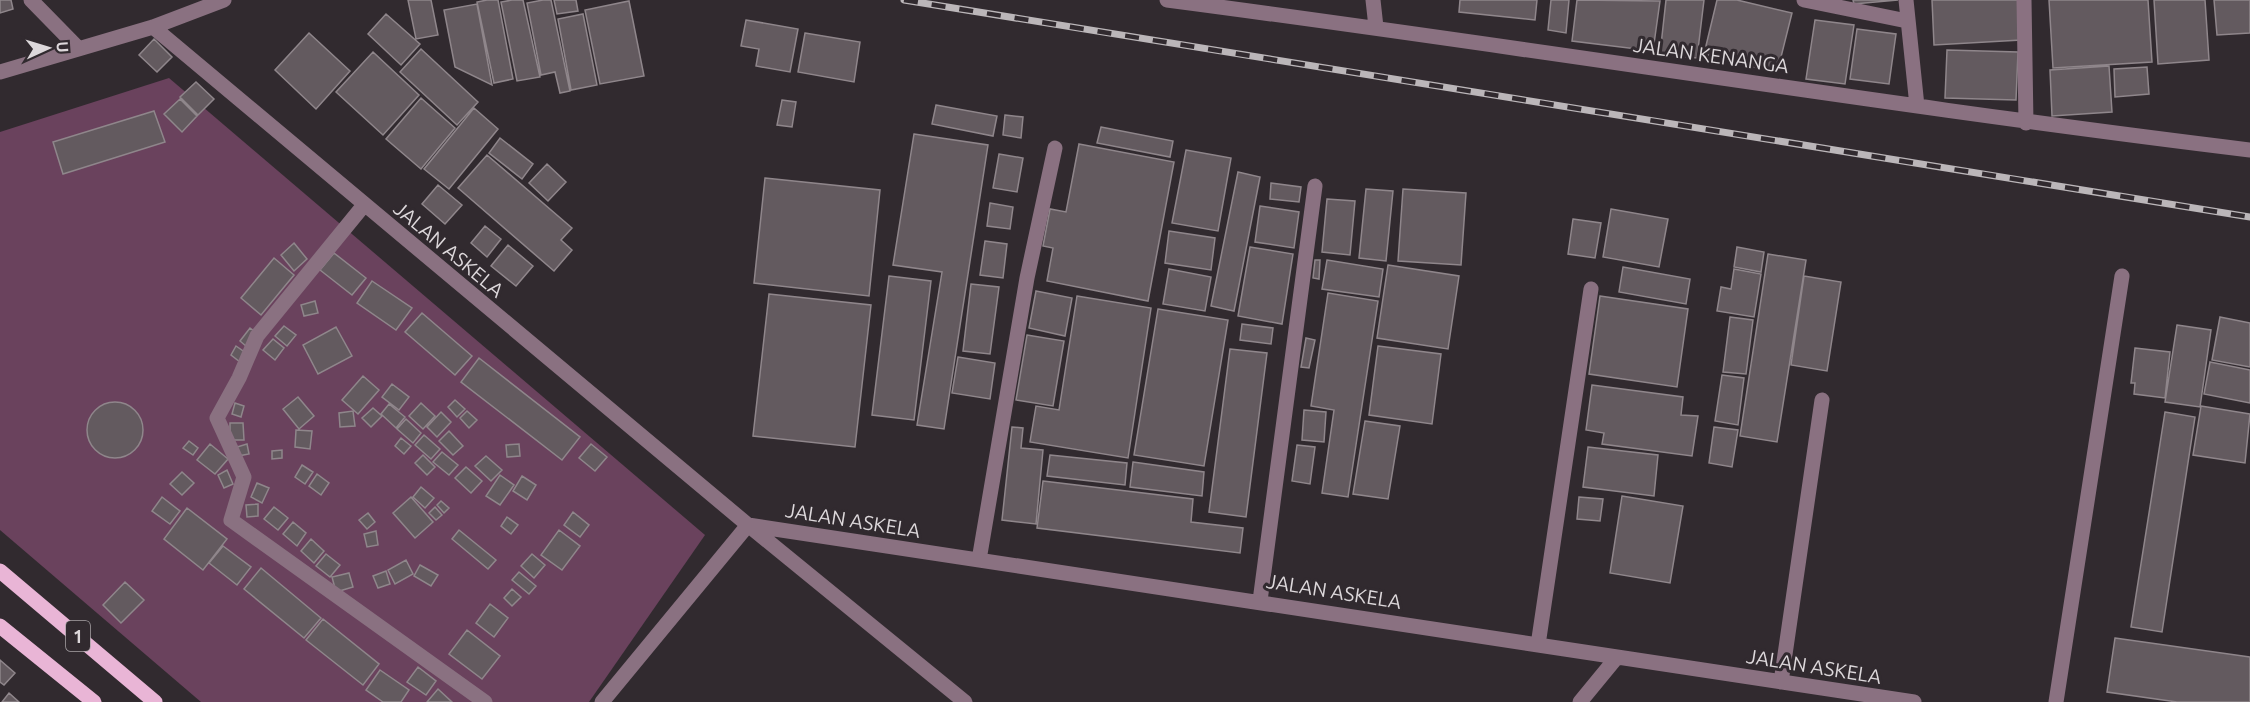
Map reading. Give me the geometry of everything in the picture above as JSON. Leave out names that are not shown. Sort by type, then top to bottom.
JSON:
[{"type":"main road","name":"1","points":[[0,571],[155,702]]},
{"type":"main road","name":"1","points":[[0,627],[94,702]]},
{"type":"street","points":[[31,0],[79,49]]},
{"type":"street","points":[[0,72],[153,27],[224,0]]},
{"type":"street","name":"JALAN KENANGA","points":[[1167,0],[1376,27],[2026,123],[2250,150]]},
{"type":"street","points":[[1372,0],[1376,27]]},
{"type":"street","points":[[1803,0],[1907,21]]},
{"type":"street","points":[[1906,0],[1917,106]]},
{"type":"street","points":[[2024,0],[2026,123]]},
{"type":"street","name":"JALAN ASKELA","points":[[153,27],[747,525],[965,702]]},
{"type":"street","points":[[979,560],[1027,278],[1055,148]]},
{"type":"street","points":[[1260,601],[1315,186]]},
{"type":"street","points":[[364,205],[257,336],[239,378],[217,418],[244,477],[231,520],[485,702]]},
{"type":"street","points":[[2056,702],[2121,276]]},
{"type":"street","points":[[1538,645],[1591,289]]},
{"type":"street","points":[[1781,682],[1822,400]]},
{"type":"street","points":[[602,702],[747,525]]},
{"type":"street","name":"JALAN ASKELA","points":[[747,525],[1914,702]]},
{"type":"street","points":[[1580,702],[1617,657]]},
{"type":"shaded area","points":[[169,78],[705,535],[589,702],[201,702],[0,530],[0,132]]},
{"type":"building","points":[[0,0],[11,0],[13,9],[0,13]]},
{"type":"building","points":[[408,0],[431,0],[438,35],[416,39]]},
{"type":"building","points":[[498,0],[513,79],[494,83],[477,2]]},
{"type":"building","points":[[523,0],[540,77],[517,81],[501,2]]},
{"type":"building","points":[[551,0],[570,91],[560,93],[555,72],[541,75],[527,3]]},
{"type":"building","points":[[554,0],[576,0],[578,11],[557,14]]},
{"type":"building","points":[[1460,0],[1537,0],[1535,20],[1459,12]]},
{"type":"building","points":[[1551,0],[1569,0],[1566,33],[1548,30]]},
{"type":"building","points":[[1577,0],[1660,1],[1653,51],[1572,41]]},
{"type":"building","points":[[1666,0],[1704,0],[1697,58],[1660,54]]},
{"type":"building","points":[[1717,0],[1737,0],[1792,13],[1777,73],[1704,54]]},
{"type":"building","points":[[1853,0],[1898,0],[1854,4]]},
{"type":"building","points":[[1932,0],[2019,0],[2021,40],[1934,45]]},
{"type":"building","points":[[2049,0],[2148,0],[2152,62],[2053,68]]},
{"type":"building","points":[[2154,0],[2205,0],[2209,60],[2158,64]]},
{"type":"building","points":[[2214,0],[2250,0],[2250,33],[2217,35]]},
{"type":"building","points":[[629,1],[644,76],[600,84],[585,10]]},
{"type":"building","points":[[477,4],[492,85],[455,67],[444,10]]},
{"type":"building","points":[[386,14],[420,44],[401,65],[368,34]]},
{"type":"building","points":[[583,14],[597,85],[571,90],[558,19]]},
{"type":"building","points":[[746,20],[798,29],[790,72],[756,66],[759,49],[741,46]]},
{"type":"building","points":[[1815,20],[1854,25],[1845,84],[1806,79]]},
{"type":"building","points":[[1857,29],[1896,34],[1889,84],[1850,79]]},
{"type":"building","points":[[309,33],[350,71],[316,109],[275,70]]},
{"type":"building","points":[[805,33],[860,42],[854,82],[798,72]]},
{"type":"building","points":[[154,39],[172,57],[157,72],[139,55]]},
{"type":"building","points":[[421,49],[478,102],[457,125],[400,72]]},
{"type":"building","points":[[1947,50],[2018,52],[2016,100],[1945,98]]},
{"type":"building","points":[[373,52],[419,95],[383,135],[336,92]]},
{"type":"building","points":[[2109,66],[2112,112],[2052,116],[2050,70]]},
{"type":"building","points":[[2147,67],[2149,94],[2115,97],[2114,69]]},
{"type":"building","points":[[196,82],[214,99],[198,115],[180,97]]},
{"type":"building","points":[[421,98],[455,128],[421,169],[386,139]]},
{"type":"building","points":[[180,99],[197,116],[182,132],[164,114]]},
{"type":"building","points":[[782,100],[796,102],[792,127],[777,125]]},
{"type":"building","points":[[936,105],[997,116],[993,136],[932,124]]},
{"type":"building","points":[[474,108],[498,129],[449,189],[424,169]]},
{"type":"building","points":[[154,111],[165,142],[63,174],[53,142]]},
{"type":"building","points":[[1005,115],[1023,117],[1021,138],[1003,135]]},
{"type":"building","points":[[1101,127],[1173,141],[1170,157],[1097,143]]},
{"type":"building","points":[[914,134],[988,145],[944,429],[917,425],[942,272],[893,265]]},
{"type":"building","points":[[500,138],[533,164],[522,179],[489,153]]},
{"type":"building","points":[[1079,144],[1174,162],[1148,301],[1047,281],[1053,248],[1043,246],[1050,209],[1066,212]]},
{"type":"building","points":[[1186,150],[1231,158],[1218,231],[1172,223]]},
{"type":"building","points":[[999,154],[1023,158],[1017,192],[993,188]]},
{"type":"building","points":[[487,155],[572,228],[561,240],[572,250],[554,271],[458,188]]},
{"type":"building","points":[[547,164],[566,182],[548,201],[529,183]]},
{"type":"building","points":[[1238,172],[1260,177],[1234,311],[1211,306]]},
{"type":"building","points":[[765,178],[880,190],[869,296],[754,283]]},
{"type":"building","points":[[1271,183],[1301,187],[1299,202],[1270,199]]},
{"type":"building","points":[[438,185],[462,205],[445,224],[422,204]]},
{"type":"building","points":[[1366,189],[1393,191],[1386,261],[1359,258]]},
{"type":"building","points":[[1403,189],[1466,193],[1461,265],[1398,261]]},
{"type":"building","points":[[1327,199],[1355,201],[1350,255],[1322,252]]},
{"type":"building","points":[[990,203],[1013,207],[1010,229],[987,226]]},
{"type":"building","points":[[1260,206],[1299,212],[1294,248],[1255,242]]},
{"type":"building","points":[[1611,209],[1668,219],[1659,267],[1603,257]]},
{"type":"building","points":[[1573,219],[1601,223],[1595,258],[1568,254]]},
{"type":"building","points":[[485,226],[501,239],[487,257],[471,243]]},
{"type":"building","points":[[1169,231],[1215,238],[1211,270],[1165,263]]},
{"type":"building","points":[[985,241],[1007,244],[1003,278],[980,275]]},
{"type":"building","points":[[294,243],[307,259],[294,271],[281,255]]},
{"type":"building","points":[[508,245],[533,266],[516,286],[491,266]]},
{"type":"building","points":[[1250,247],[1293,254],[1282,324],[1238,316]]},
{"type":"building","points":[[1737,247],[1764,252],[1761,272],[1734,267]]},
{"type":"building","points":[[334,253],[366,278],[352,295],[320,270]]},
{"type":"building","points":[[1768,254],[1806,260],[1777,442],[1740,436]]},
{"type":"building","points":[[274,258],[294,275],[261,315],[241,298]]},
{"type":"building","points":[[1315,260],[1320,260],[1319,279],[1313,278]]},
{"type":"building","points":[[1327,260],[1383,269],[1379,297],[1322,289]]},
{"type":"building","points":[[1388,265],[1459,276],[1448,349],[1377,338]]},
{"type":"building","points":[[1623,267],[1690,279],[1686,304],[1619,292]]},
{"type":"building","points":[[1169,269],[1211,277],[1205,311],[1163,304]]},
{"type":"building","points":[[1734,269],[1761,274],[1754,317],[1717,311],[1721,287],[1731,289]]},
{"type":"building","points":[[889,276],[931,281],[914,420],[872,415]]},
{"type":"building","points":[[1804,276],[1841,282],[1827,371],[1791,365]]},
{"type":"building","points":[[372,281],[412,308],[396,330],[357,303]]},
{"type":"building","points":[[971,284],[999,287],[990,354],[963,351]]},
{"type":"building","points":[[1036,291],[1072,298],[1065,336],[1029,328]]},
{"type":"building","points":[[1328,293],[1378,301],[1348,497],[1322,493],[1334,410],[1311,406]]},
{"type":"building","points":[[769,294],[871,305],[855,447],[753,436]]},
{"type":"building","points":[[1077,296],[1151,308],[1128,458],[1030,442],[1036,406],[1059,410]]},
{"type":"building","points":[[1600,296],[1688,309],[1677,387],[1589,374]]},
{"type":"building","points":[[315,301],[318,313],[304,316],[301,305]]},
{"type":"building","points":[[1158,309],[1228,320],[1204,466],[1134,455]]},
{"type":"building","points":[[422,313],[472,356],[455,375],[405,332]]},
{"type":"building","points":[[1730,317],[1753,320],[1746,374],[1723,372]]},
{"type":"building","points":[[2220,317],[2250,323],[2250,367],[2212,360]]},
{"type":"building","points":[[1242,324],[1273,328],[1271,344],[1240,340]]},
{"type":"building","points":[[2177,325],[2211,330],[2200,407],[2165,402]]},
{"type":"building","points":[[284,326],[296,335],[287,346],[275,336]]},
{"type":"building","points":[[336,327],[352,356],[318,374],[303,345]]},
{"type":"building","points":[[250,328],[258,334],[247,347],[240,341]]},
{"type":"building","points":[[1027,335],[1064,341],[1053,406],[1016,400]]},
{"type":"building","points":[[1306,338],[1315,340],[1309,368],[1301,367]]},
{"type":"building","points":[[273,339],[284,348],[275,360],[263,350]]},
{"type":"building","points":[[236,346],[246,353],[240,362],[231,355]]},
{"type":"building","points":[[1378,346],[1441,354],[1432,424],[1369,415]]},
{"type":"building","points":[[2135,348],[2170,352],[2165,398],[2134,394],[2135,383],[2131,383]]},
{"type":"building","points":[[1230,349],[1267,353],[1246,517],[1209,512]]},
{"type":"building","points":[[958,357],[995,363],[990,399],[952,393]]},
{"type":"building","points":[[479,358],[580,437],[562,460],[461,382]]},
{"type":"building","points":[[2210,362],[2250,370],[2250,403],[2204,394]]},
{"type":"building","points":[[1722,375],[1744,378],[1738,425],[1715,421]]},
{"type":"building","points":[[363,376],[379,390],[358,414],[342,400]]},
{"type":"building","points":[[392,384],[409,397],[399,410],[382,397]]},
{"type":"building","points":[[1592,385],[1683,397],[1681,415],[1698,416],[1692,456],[1602,444],[1604,433],[1586,430]]},
{"type":"building","points":[[298,397],[314,416],[299,429],[283,409]]},
{"type":"building","points":[[455,400],[465,409],[457,417],[448,407]]},
{"type":"building","points":[[115,402],[126,404],[135,410],[141,419],[143,430],[141,441],[135,450],[126,456],[115,458],[104,456],[95,450],[89,441],[87,430],[89,419],[95,410],[104,404]]},
{"type":"building","points":[[235,403],[244,406],[241,417],[232,414]]},
{"type":"building","points":[[421,403],[435,416],[423,429],[409,416]]},
{"type":"building","points":[[389,404],[405,417],[396,428],[381,414]]},
{"type":"building","points":[[2201,406],[2250,414],[2245,463],[2193,455]]},
{"type":"building","points":[[373,408],[382,416],[371,427],[362,418]]},
{"type":"building","points":[[1304,410],[1326,412],[1324,442],[1302,440]]},
{"type":"building","points":[[353,411],[355,426],[340,427],[339,413]]},
{"type":"building","points":[[467,411],[477,420],[469,428],[460,418]]},
{"type":"building","points":[[441,412],[451,422],[437,437],[427,427]]},
{"type":"building","points":[[2165,412],[2195,417],[2162,632],[2131,627]]},
{"type":"building","points":[[406,419],[421,433],[413,443],[397,429]]},
{"type":"building","points":[[1365,421],[1400,426],[1388,499],[1353,494]]},
{"type":"building","points":[[230,423],[243,423],[244,440],[230,440]]},
{"type":"building","points":[[1012,427],[1023,428],[1021,448],[1043,450],[1036,524],[1002,520]]},
{"type":"building","points":[[1714,427],[1738,430],[1732,467],[1709,463]]},
{"type":"building","points":[[296,430],[312,431],[310,449],[295,447]]},
{"type":"building","points":[[449,431],[463,446],[453,455],[439,441]]},
{"type":"building","points":[[424,435],[440,449],[431,459],[415,445]]},
{"type":"building","points":[[401,438],[411,446],[404,454],[395,446]]},
{"type":"building","points":[[189,441],[198,448],[193,455],[183,448]]},
{"type":"building","points":[[210,444],[228,459],[215,474],[197,460]]},
{"type":"building","points":[[247,444],[249,454],[238,456],[237,447]]},
{"type":"building","points":[[519,444],[520,456],[507,457],[506,445]]},
{"type":"building","points":[[591,444],[607,457],[595,471],[579,458]]},
{"type":"building","points":[[1297,445],[1315,447],[1310,484],[1292,481]]},
{"type":"building","points":[[1588,447],[1658,455],[1654,496],[1583,487]]},
{"type":"building","points":[[282,450],[282,458],[272,459],[272,451]]},
{"type":"building","points":[[442,452],[458,465],[449,475],[433,462]]},
{"type":"building","points":[[423,455],[435,467],[427,475],[415,463]]},
{"type":"building","points":[[1050,455],[1127,463],[1125,485],[1047,476]]},
{"type":"building","points":[[486,456],[502,470],[491,481],[475,466]]},
{"type":"building","points":[[1133,462],[1204,472],[1202,496],[1130,487]]},
{"type":"building","points":[[302,465],[313,472],[305,484],[295,477]]},
{"type":"building","points":[[466,467],[482,481],[471,493],[455,478]]},
{"type":"building","points":[[227,470],[233,484],[224,488],[218,475]]},
{"type":"building","points":[[182,472],[194,483],[182,495],[170,484]]},
{"type":"building","points":[[317,474],[329,483],[321,495],[309,486]]},
{"type":"building","points":[[500,475],[514,485],[500,505],[486,496]]},
{"type":"building","points":[[522,476],[536,485],[527,500],[513,491]]},
{"type":"building","points":[[1043,481],[1193,499],[1191,522],[1243,528],[1240,553],[1037,528]]},
{"type":"building","points":[[257,483],[269,488],[262,503],[251,497]]},
{"type":"building","points":[[421,487],[434,498],[425,508],[413,497]]},
{"type":"building","points":[[1622,496],[1683,506],[1670,583],[1610,573]]},
{"type":"building","points":[[162,497],[180,511],[170,524],[152,511]]},
{"type":"building","points":[[411,497],[433,522],[415,538],[393,513]]},
{"type":"building","points":[[1579,497],[1603,499],[1600,521],[1577,519]]},
{"type":"building","points":[[441,501],[449,508],[444,513],[437,505]]},
{"type":"building","points":[[258,504],[258,516],[247,517],[246,505]]},
{"type":"building","points":[[274,507],[288,518],[278,530],[264,519]]},
{"type":"building","points":[[435,507],[442,515],[436,520],[429,513]]},
{"type":"building","points":[[187,508],[227,539],[203,570],[164,539]]},
{"type":"building","points":[[573,512],[589,525],[580,537],[564,525]]},
{"type":"building","points":[[368,513],[375,522],[367,529],[359,520]]},
{"type":"building","points":[[507,517],[518,525],[511,534],[501,526]]},
{"type":"building","points":[[293,522],[306,533],[297,546],[283,534]]},
{"type":"building","points":[[459,530],[496,560],[488,569],[452,539]]},
{"type":"building","points":[[559,530],[580,546],[562,570],[541,555]]},
{"type":"building","points":[[376,531],[378,545],[367,547],[364,534]]},
{"type":"building","points":[[311,539],[324,551],[314,563],[301,551]]},
{"type":"building","points":[[223,546],[251,567],[237,585],[209,563]]},
{"type":"building","points":[[326,554],[340,565],[330,577],[316,566]]},
{"type":"building","points":[[532,554],[545,565],[534,578],[521,566]]},
{"type":"building","points":[[406,560],[413,574],[395,584],[388,570]]},
{"type":"building","points":[[420,565],[438,575],[431,586],[414,576]]},
{"type":"building","points":[[261,568],[321,618],[304,638],[244,589]]},
{"type":"building","points":[[386,571],[390,584],[378,588],[373,576]]},
{"type":"building","points":[[519,572],[536,586],[529,594],[512,580]]},
{"type":"building","points":[[349,573],[353,587],[336,592],[332,577]]},
{"type":"building","points":[[125,582],[144,600],[121,623],[103,605]]},
{"type":"building","points":[[512,589],[521,597],[512,606],[504,598]]},
{"type":"building","points":[[490,604],[508,618],[494,637],[476,623]]},
{"type":"building","points":[[323,619],[379,664],[363,685],[306,640]]},
{"type":"building","points":[[467,630],[500,656],[482,679],[449,654]]},
{"type":"building","points":[[2115,638],[2250,657],[2250,702],[2177,702],[2107,692]]},
{"type":"building","points":[[0,660],[15,673],[4,685],[0,682]]},
{"type":"building","points":[[418,667],[436,681],[426,695],[407,682]]},
{"type":"building","points":[[380,670],[409,690],[401,702],[383,702],[366,690]]},
{"type":"building","points":[[438,689],[452,702],[427,702]]},
{"type":"building","points":[[9,693],[19,702],[2,702]]},
{"type":"railway","points":[[904,0],[2250,217]]}]
